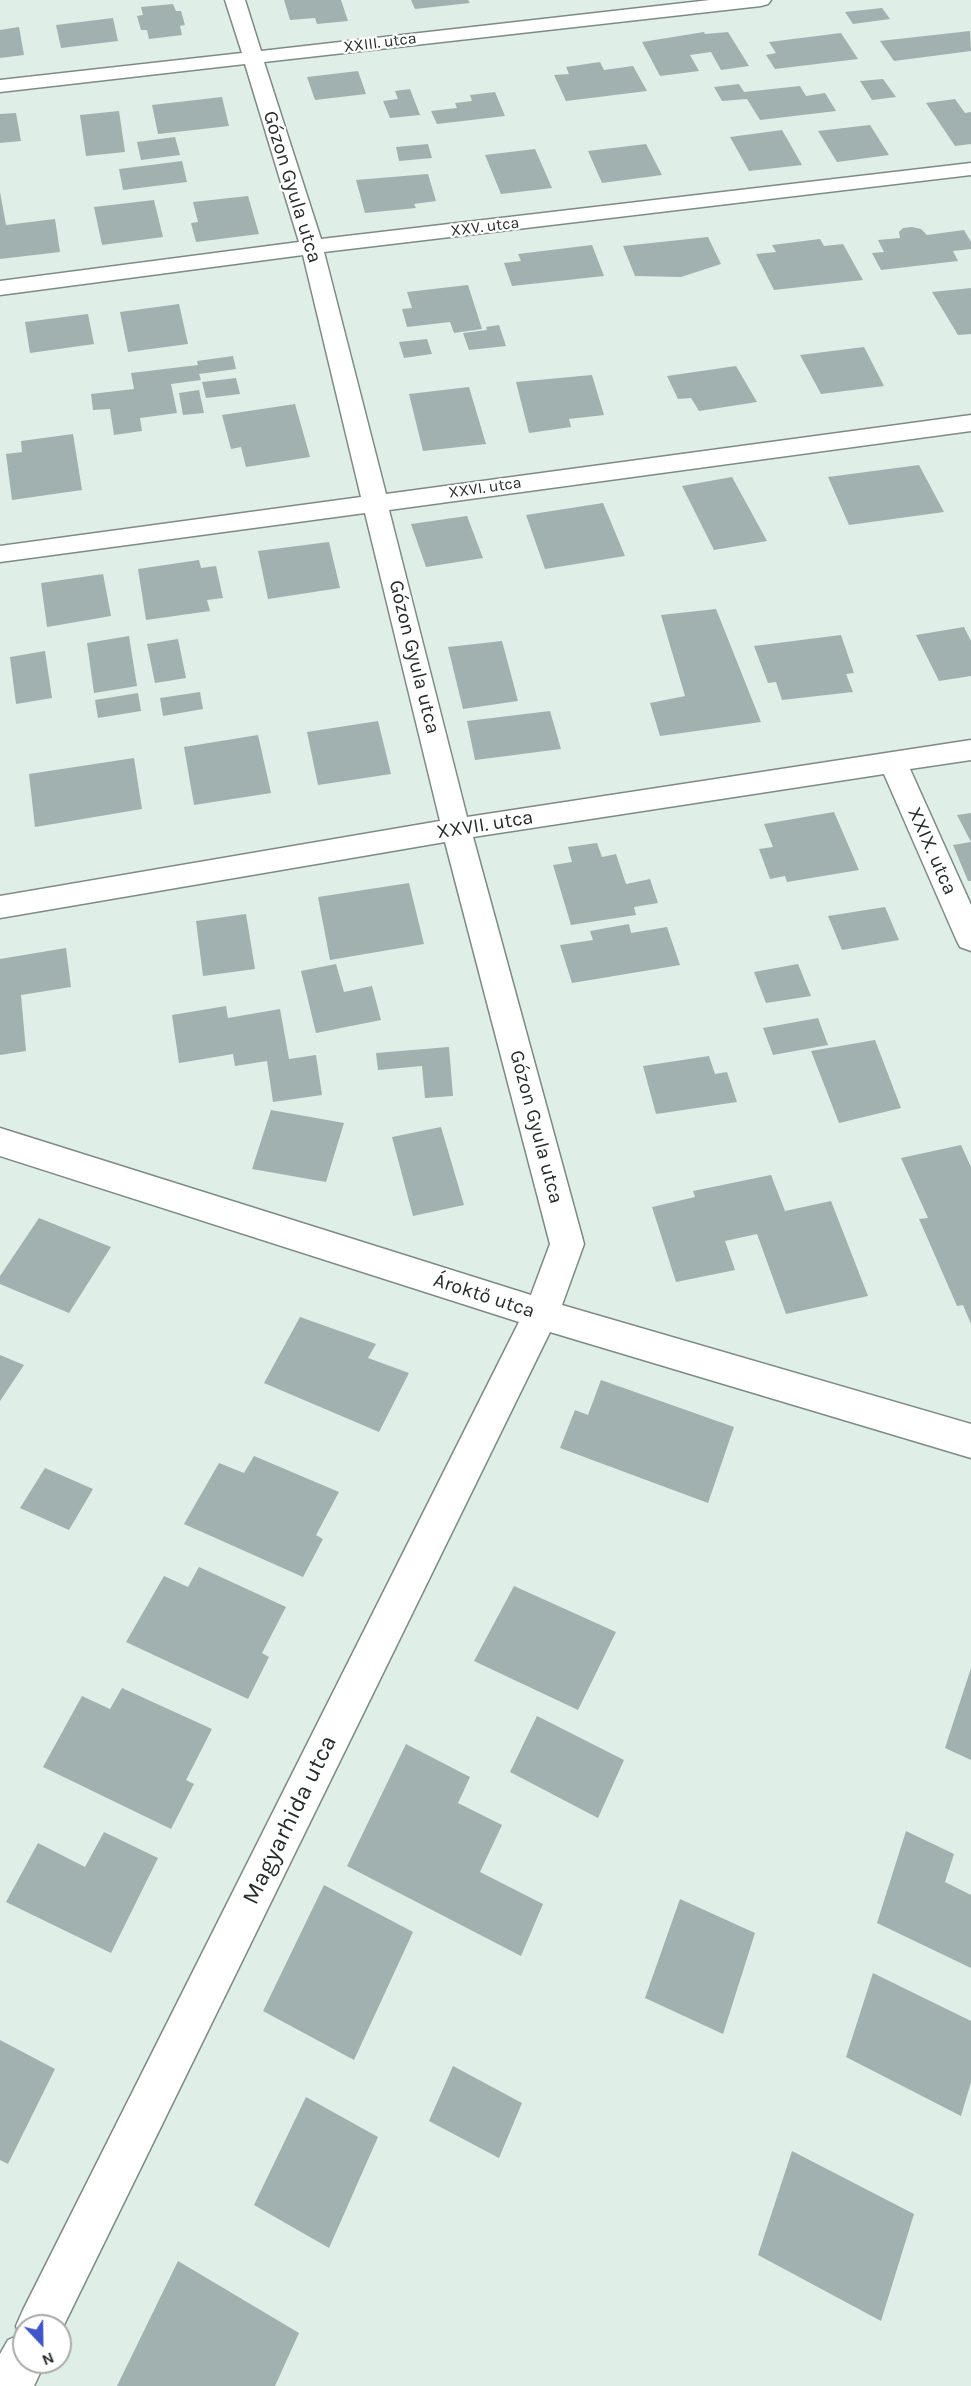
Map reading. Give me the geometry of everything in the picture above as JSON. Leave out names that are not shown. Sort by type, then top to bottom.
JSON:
[{"type":"street","name":"Gózon Gyula utca","points":[[235,0],[312,248],[456,829],[567,1244],[541,1314]]},
{"type":"street","name":"XXIII. utca","points":[[0,86],[761,0]]},
{"type":"street","name":"XXV. utca","points":[[0,288],[971,169]]},
{"type":"street","name":"XXVI. utca","points":[[0,554],[971,423]]},
{"type":"street","name":"XXVII. utca","points":[[0,907],[456,829],[971,750]]},
{"type":"street","name":"XXIX. utca","points":[[893,762],[971,939]]},
{"type":"street","name":"Ároktő utca","points":[[2,1147],[541,1314],[971,1442]]},
{"type":"street","name":"Magyarhida utca","points":[[45,2314],[541,1314]]},
{"type":"building","points":[[284,0],[341,0],[348,21],[317,24],[315,18],[290,20]]},
{"type":"building","points":[[411,0],[468,0],[470,3],[415,9]]},
{"type":"building","points":[[173,4],[176,11],[181,11],[185,25],[180,26],[182,35],[149,39],[147,30],[141,30],[137,16],[143,15],[141,7]]},
{"type":"building","points":[[882,8],[890,19],[853,24],[845,12]]},
{"type":"building","points":[[113,18],[118,41],[61,48],[56,25]]},
{"type":"building","points":[[19,27],[24,55],[0,58],[0,30]]},
{"type":"building","points":[[970,31],[971,51],[894,61],[880,41]]},
{"type":"building","points":[[704,32],[705,34],[728,32],[749,66],[721,70],[711,52],[690,55],[699,71],[660,76],[642,42]]},
{"type":"building","points":[[841,33],[858,59],[775,69],[766,55],[776,53],[769,42]]},
{"type":"building","points":[[600,62],[604,70],[633,66],[647,91],[566,101],[554,75],[569,74],[566,67]]},
{"type":"building","points":[[358,71],[366,94],[315,100],[307,77]]},
{"type":"building","points":[[883,79],[896,97],[872,100],[860,81]]},
{"type":"building","points":[[739,84],[744,92],[800,86],[806,96],[825,93],[836,111],[760,120],[747,99],[722,101],[714,87]]},
{"type":"building","points":[[410,89],[420,115],[390,118],[383,101],[398,99],[395,91]]},
{"type":"building","points":[[495,92],[505,116],[437,124],[431,111],[457,108],[455,103],[472,101],[470,95]]},
{"type":"building","points":[[222,97],[229,126],[158,134],[152,105]]},
{"type":"building","points":[[955,99],[965,113],[971,112],[971,144],[955,146],[926,103]]},
{"type":"building","points":[[119,111],[125,152],[86,156],[80,115]]},
{"type":"building","points":[[16,113],[21,141],[0,143],[0,114]]},
{"type":"building","points":[[870,125],[889,155],[837,162],[818,131]]},
{"type":"building","points":[[782,130],[802,165],[749,171],[730,137]]},
{"type":"building","points":[[175,137],[180,155],[141,160],[137,142]]},
{"type":"building","points":[[428,144],[432,158],[399,161],[396,147]]},
{"type":"building","points":[[646,144],[662,175],[602,183],[588,151]]},
{"type":"building","points":[[535,149],[552,188],[501,194],[485,155]]},
{"type":"building","points":[[182,161],[187,182],[123,190],[119,169]]},
{"type":"building","points":[[428,174],[436,201],[414,204],[416,208],[365,213],[356,180]]},
{"type":"building","points":[[0,192],[6,225],[55,219],[60,252],[0,259]]},
{"type":"building","points":[[248,196],[259,234],[196,242],[191,223],[198,222],[193,202]]},
{"type":"building","points":[[154,200],[163,237],[102,245],[94,207]]},
{"type":"building","points":[[903,228],[921,229],[927,235],[964,230],[971,242],[971,249],[953,251],[958,261],[881,270],[872,253],[884,252],[878,240],[900,238],[899,232]]},
{"type":"building","points":[[708,237],[721,264],[681,277],[635,276],[623,246]]},
{"type":"building","points":[[820,239],[824,246],[843,244],[863,280],[774,290],[756,254],[776,252],[772,245]]},
{"type":"building","points":[[592,245],[604,276],[512,286],[504,263],[521,261],[518,254]]},
{"type":"building","points":[[468,285],[482,329],[454,333],[450,322],[407,327],[402,309],[412,308],[407,292]]},
{"type":"building","points":[[971,288],[971,334],[958,335],[932,292]]},
{"type":"building","points":[[179,304],[188,344],[128,352],[120,312]]},
{"type":"building","points":[[88,314],[94,344],[30,353],[25,322]]},
{"type":"building","points":[[499,325],[506,346],[469,350],[463,333],[487,330],[486,327]]},
{"type":"building","points":[[427,339],[432,354],[404,358],[399,342]]},
{"type":"building","points":[[864,347],[884,386],[821,394],[800,355]]},
{"type":"building","points":[[233,356],[236,369],[199,374],[201,380],[171,384],[177,413],[140,418],[142,431],[114,435],[110,409],[93,410],[91,394],[134,389],[131,373],[198,365],[197,361]]},
{"type":"building","points":[[736,366],[757,402],[699,411],[691,398],[678,399],[667,376]]},
{"type":"building","points":[[592,375],[604,415],[569,419],[571,427],[529,433],[516,382]]},
{"type":"building","points":[[236,378],[240,394],[206,398],[202,382]]},
{"type":"building","points":[[469,387],[486,444],[423,451],[409,394]]},
{"type":"building","points":[[199,390],[204,413],[183,415],[179,393]]},
{"type":"building","points":[[295,404],[310,457],[246,467],[241,447],[231,449],[222,415]]},
{"type":"building","points":[[73,434],[82,490],[12,500],[6,454],[22,452],[21,441]]},
{"type":"building","points":[[919,465],[944,512],[849,525],[828,477]]},
{"type":"building","points":[[732,477],[767,541],[714,550],[682,486]]},
{"type":"building","points":[[603,503],[625,556],[545,569],[526,515]]},
{"type":"building","points":[[467,516],[483,558],[426,567],[411,524]]},
{"type":"building","points":[[329,542],[340,588],[268,599],[258,551]]},
{"type":"building","points":[[199,560],[201,568],[216,566],[223,598],[207,600],[210,611],[146,620],[138,569]]},
{"type":"building","points":[[103,574],[111,616],[47,627],[41,583]]},
{"type":"building","points":[[716,609],[761,722],[660,736],[650,703],[685,696],[661,615]]},
{"type":"building","points":[[964,627],[971,641],[971,676],[939,681],[916,635]]},
{"type":"building","points":[[841,635],[854,673],[846,674],[853,692],[782,700],[776,682],[768,683],[754,646]]},
{"type":"building","points":[[129,636],[137,686],[94,693],[87,643]]},
{"type":"building","points":[[178,639],[186,678],[155,683],[147,644]]},
{"type":"building","points":[[502,641],[518,701],[463,709],[448,647]]},
{"type":"building","points":[[45,651],[52,698],[16,704],[10,657]]},
{"type":"building","points":[[200,692],[203,709],[163,716],[160,698]]},
{"type":"building","points":[[138,693],[141,711],[98,718],[95,700]]},
{"type":"building","points":[[550,711],[561,749],[475,760],[467,721]]},
{"type":"building","points":[[378,721],[391,774],[318,785],[307,732]]},
{"type":"building","points":[[258,735],[271,793],[194,805],[184,747]]},
{"type":"building","points":[[134,758],[142,809],[35,827],[29,774]]},
{"type":"building","points":[[834,812],[859,870],[787,882],[785,876],[770,879],[759,849],[773,847],[764,824]]},
{"type":"building","points":[[971,813],[971,842],[957,815]]},
{"type":"building","points":[[971,842],[971,881],[968,881],[953,845]]},
{"type":"building","points":[[597,843],[602,857],[616,854],[626,884],[650,879],[658,903],[634,907],[636,915],[571,925],[553,865],[572,862],[568,847]]},
{"type":"building","points":[[409,883],[424,944],[330,960],[318,897]]},
{"type":"building","points":[[885,907],[899,940],[842,950],[828,916]]},
{"type":"building","points":[[246,914],[255,969],[203,976],[196,921]]},
{"type":"building","points":[[629,924],[631,933],[667,927],[680,965],[572,983],[560,945],[593,940],[590,931]]},
{"type":"building","points":[[66,948],[71,987],[21,995],[26,1051],[0,1055],[0,959]]},
{"type":"building","points":[[336,964],[344,992],[372,986],[381,1020],[316,1033],[301,971]]},
{"type":"building","points":[[798,964],[811,996],[766,1003],[754,972]]},
{"type":"building","points":[[226,1006],[228,1018],[280,1009],[289,1059],[316,1055],[322,1095],[273,1102],[267,1061],[235,1066],[233,1054],[179,1063],[172,1015]]},
{"type":"building","points":[[818,1018],[828,1045],[773,1055],[763,1028]]},
{"type":"building","points":[[875,1040],[901,1108],[839,1123],[811,1051]]},
{"type":"building","points":[[449,1047],[453,1096],[425,1098],[422,1066],[378,1070],[376,1053]]},
{"type":"building","points":[[709,1056],[715,1074],[727,1072],[737,1102],[656,1114],[643,1066]]},
{"type":"building","points":[[271,1110],[344,1123],[326,1182],[252,1169]]},
{"type":"building","points":[[441,1127],[464,1205],[413,1216],[392,1137]]},
{"type":"building","points":[[961,1145],[971,1167],[971,1324],[963,1305],[957,1306],[919,1219],[928,1218],[901,1158]]},
{"type":"building","points":[[771,1175],[785,1211],[831,1201],[868,1296],[786,1314],[757,1234],[725,1241],[735,1270],[676,1282],[652,1207],[695,1197],[693,1191]]},
{"type":"building","points":[[39,1218],[111,1247],[69,1313],[0,1284],[0,1276]]},
{"type":"building","points":[[300,1317],[376,1344],[368,1358],[409,1373],[379,1432],[264,1383]]},
{"type":"building","points":[[0,1355],[24,1365],[0,1401]]},
{"type":"building","points":[[601,1380],[734,1427],[708,1503],[560,1448],[575,1410],[588,1415]]},
{"type":"building","points":[[254,1456],[339,1492],[316,1535],[323,1539],[303,1577],[184,1524],[219,1463],[244,1473]]},
{"type":"building","points":[[45,1468],[93,1489],[69,1530],[20,1508]]},
{"type":"building","points":[[199,1567],[286,1607],[262,1653],[269,1657],[248,1699],[126,1642],[164,1576],[188,1587]]},
{"type":"building","points":[[514,1586],[616,1632],[578,1710],[474,1661]]},
{"type":"building","points":[[971,1668],[971,1760],[945,1748]]},
{"type":"building","points":[[122,1688],[212,1729],[186,1780],[194,1784],[171,1829],[43,1767],[82,1696],[110,1709]]},
{"type":"building","points":[[537,1716],[624,1760],[598,1818],[510,1772]]},
{"type":"building","points":[[406,1744],[470,1777],[458,1803],[502,1825],[480,1872],[543,1904],[521,1956],[347,1866]]},
{"type":"building","points":[[906,1831],[954,1854],[945,1882],[971,1895],[971,1968],[877,1923]]},
{"type":"building","points":[[104,1832],[158,1858],[111,1953],[6,1902],[38,1843],[85,1867]]},
{"type":"building","points":[[324,1885],[413,1932],[354,2060],[263,2011]]},
{"type":"building","points":[[680,1899],[755,1933],[723,2034],[645,1998]]},
{"type":"building","points":[[873,1973],[971,2021],[971,2082],[961,2116],[846,2057]]},
{"type":"building","points":[[0,2040],[55,2069],[8,2164],[0,2160]]},
{"type":"building","points":[[453,2066],[522,2103],[499,2158],[429,2121]]},
{"type":"building","points":[[306,2097],[378,2137],[329,2248],[254,2205]]},
{"type":"building","points":[[792,2151],[914,2214],[881,2321],[758,2255]]},
{"type":"building","points":[[178,2261],[299,2333],[275,2386],[117,2386]]}]
